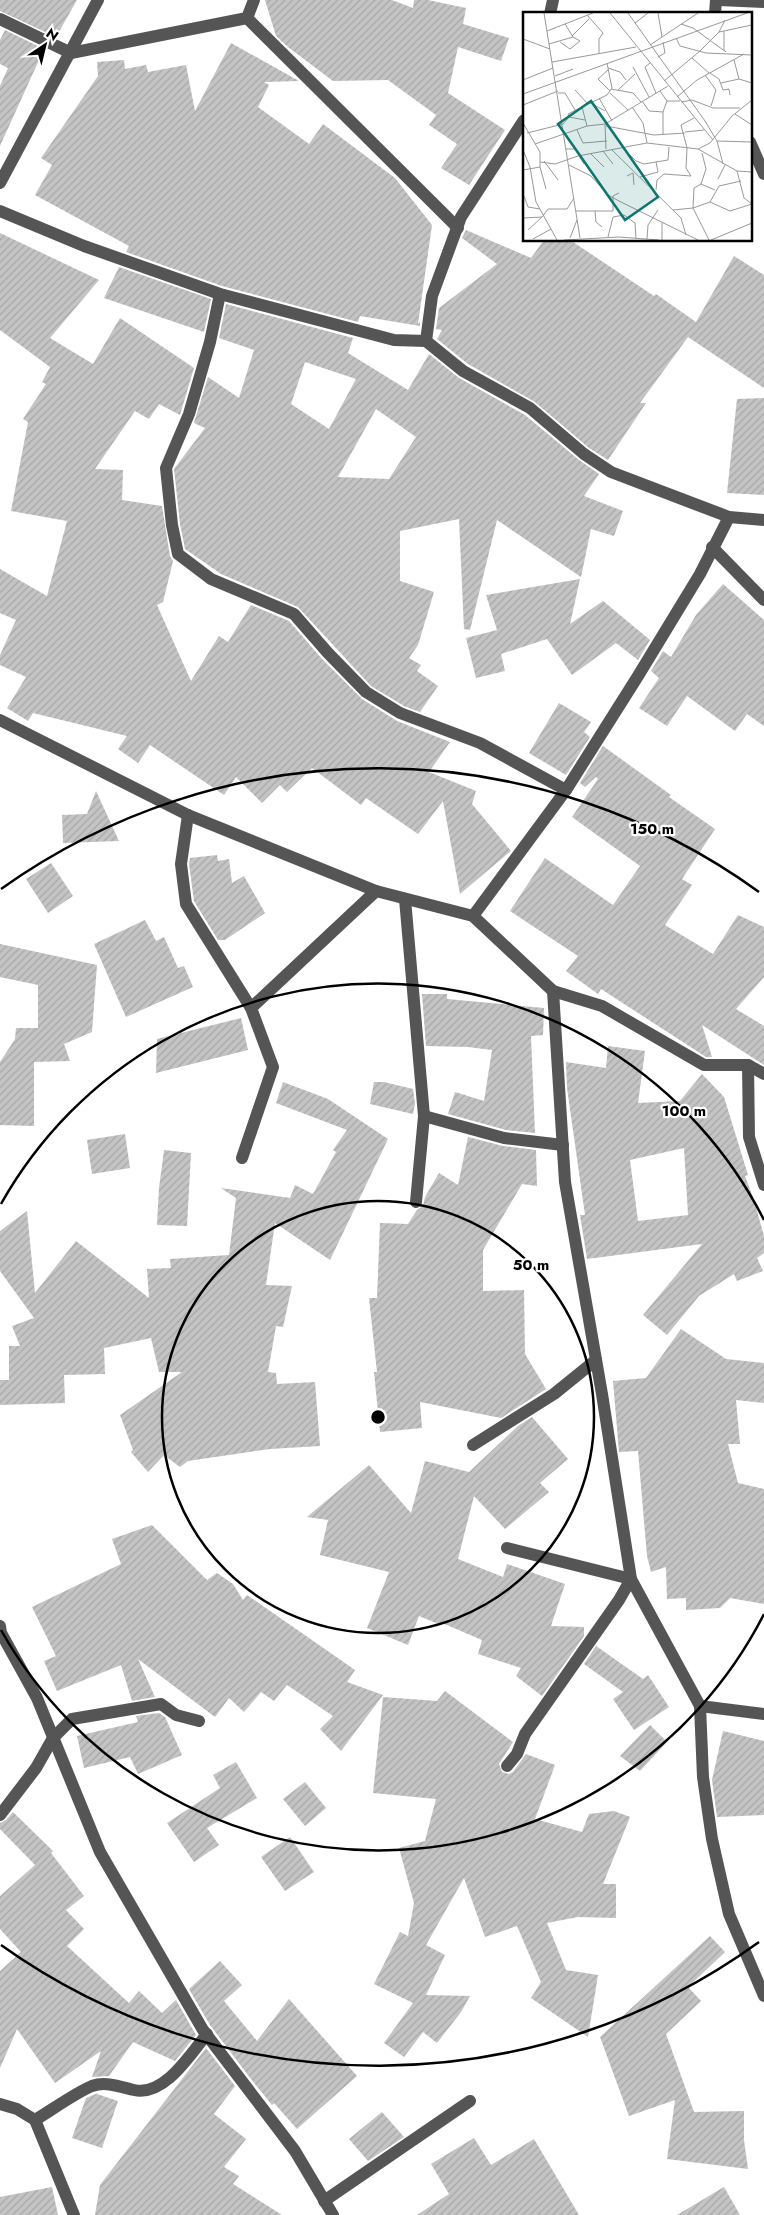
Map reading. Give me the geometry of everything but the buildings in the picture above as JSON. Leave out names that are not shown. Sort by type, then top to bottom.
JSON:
[{"type":"street","points":[[0,183],[98,0]]},
{"type":"street","points":[[247,18],[254,0]]},
{"type":"street","points":[[717,0],[764,2]]},
{"type":"street","points":[[0,19],[71,53],[247,18]]},
{"type":"street","points":[[247,18],[458,228]]},
{"type":"street","points":[[426,342],[432,296],[461,217],[523,122]]},
{"type":"street","points":[[752,147],[764,174]]},
{"type":"street","points":[[0,211],[84,246],[220,294],[394,340],[426,342],[463,371],[530,408],[584,454],[611,472],[729,517],[764,520]]},
{"type":"street","points":[[220,294],[210,342],[189,414],[166,468],[172,525],[178,554],[211,579],[294,614],[366,692],[400,713],[480,743],[566,790]]},
{"type":"street","points":[[473,916],[566,790],[700,574],[712,547],[729,517]]},
{"type":"street","points":[[712,547],[764,600]]},
{"type":"street","points":[[0,720],[188,815],[376,891],[473,916],[553,991],[602,1006],[704,1065],[748,1065],[764,1074]]},
{"type":"street","points":[[188,815],[181,864],[186,904],[251,1008],[272,1067],[242,1158]]},
{"type":"street","points":[[251,1008],[376,891]]},
{"type":"street","points":[[404,899],[424,1116],[416,1202]]},
{"type":"street","points":[[553,991],[565,1182],[631,1579],[700,1706],[703,1777],[712,1839],[729,1914],[764,1996]]},
{"type":"street","points":[[748,1065],[749,1137],[764,1185]]},
{"type":"street","points":[[424,1116],[504,1138],[563,1145]]},
{"type":"street","points":[[473,1445],[554,1394],[596,1360]]},
{"type":"street","points":[[507,1548],[631,1579]]},
{"type":"street","points":[[507,1766],[517,1754],[525,1734],[613,1608],[631,1579]]},
{"type":"street","points":[[0,1626],[1,1633],[37,1698],[100,1852],[207,2034],[295,2151],[333,2215]]},
{"type":"street","points":[[0,1815],[36,1768],[53,1738],[72,1719],[161,1704],[176,1715],[199,1721]]},
{"type":"street","points":[[700,1706],[764,1714]]},
{"type":"street","points":[[36,2120],[93,2086],[110,2084],[138,2091],[152,2090],[166,2082],[207,2034]]},
{"type":"street","points":[[324,2201],[470,2101]]},
{"type":"street","points":[[0,2104],[17,2109],[36,2120],[74,2215]]}]
